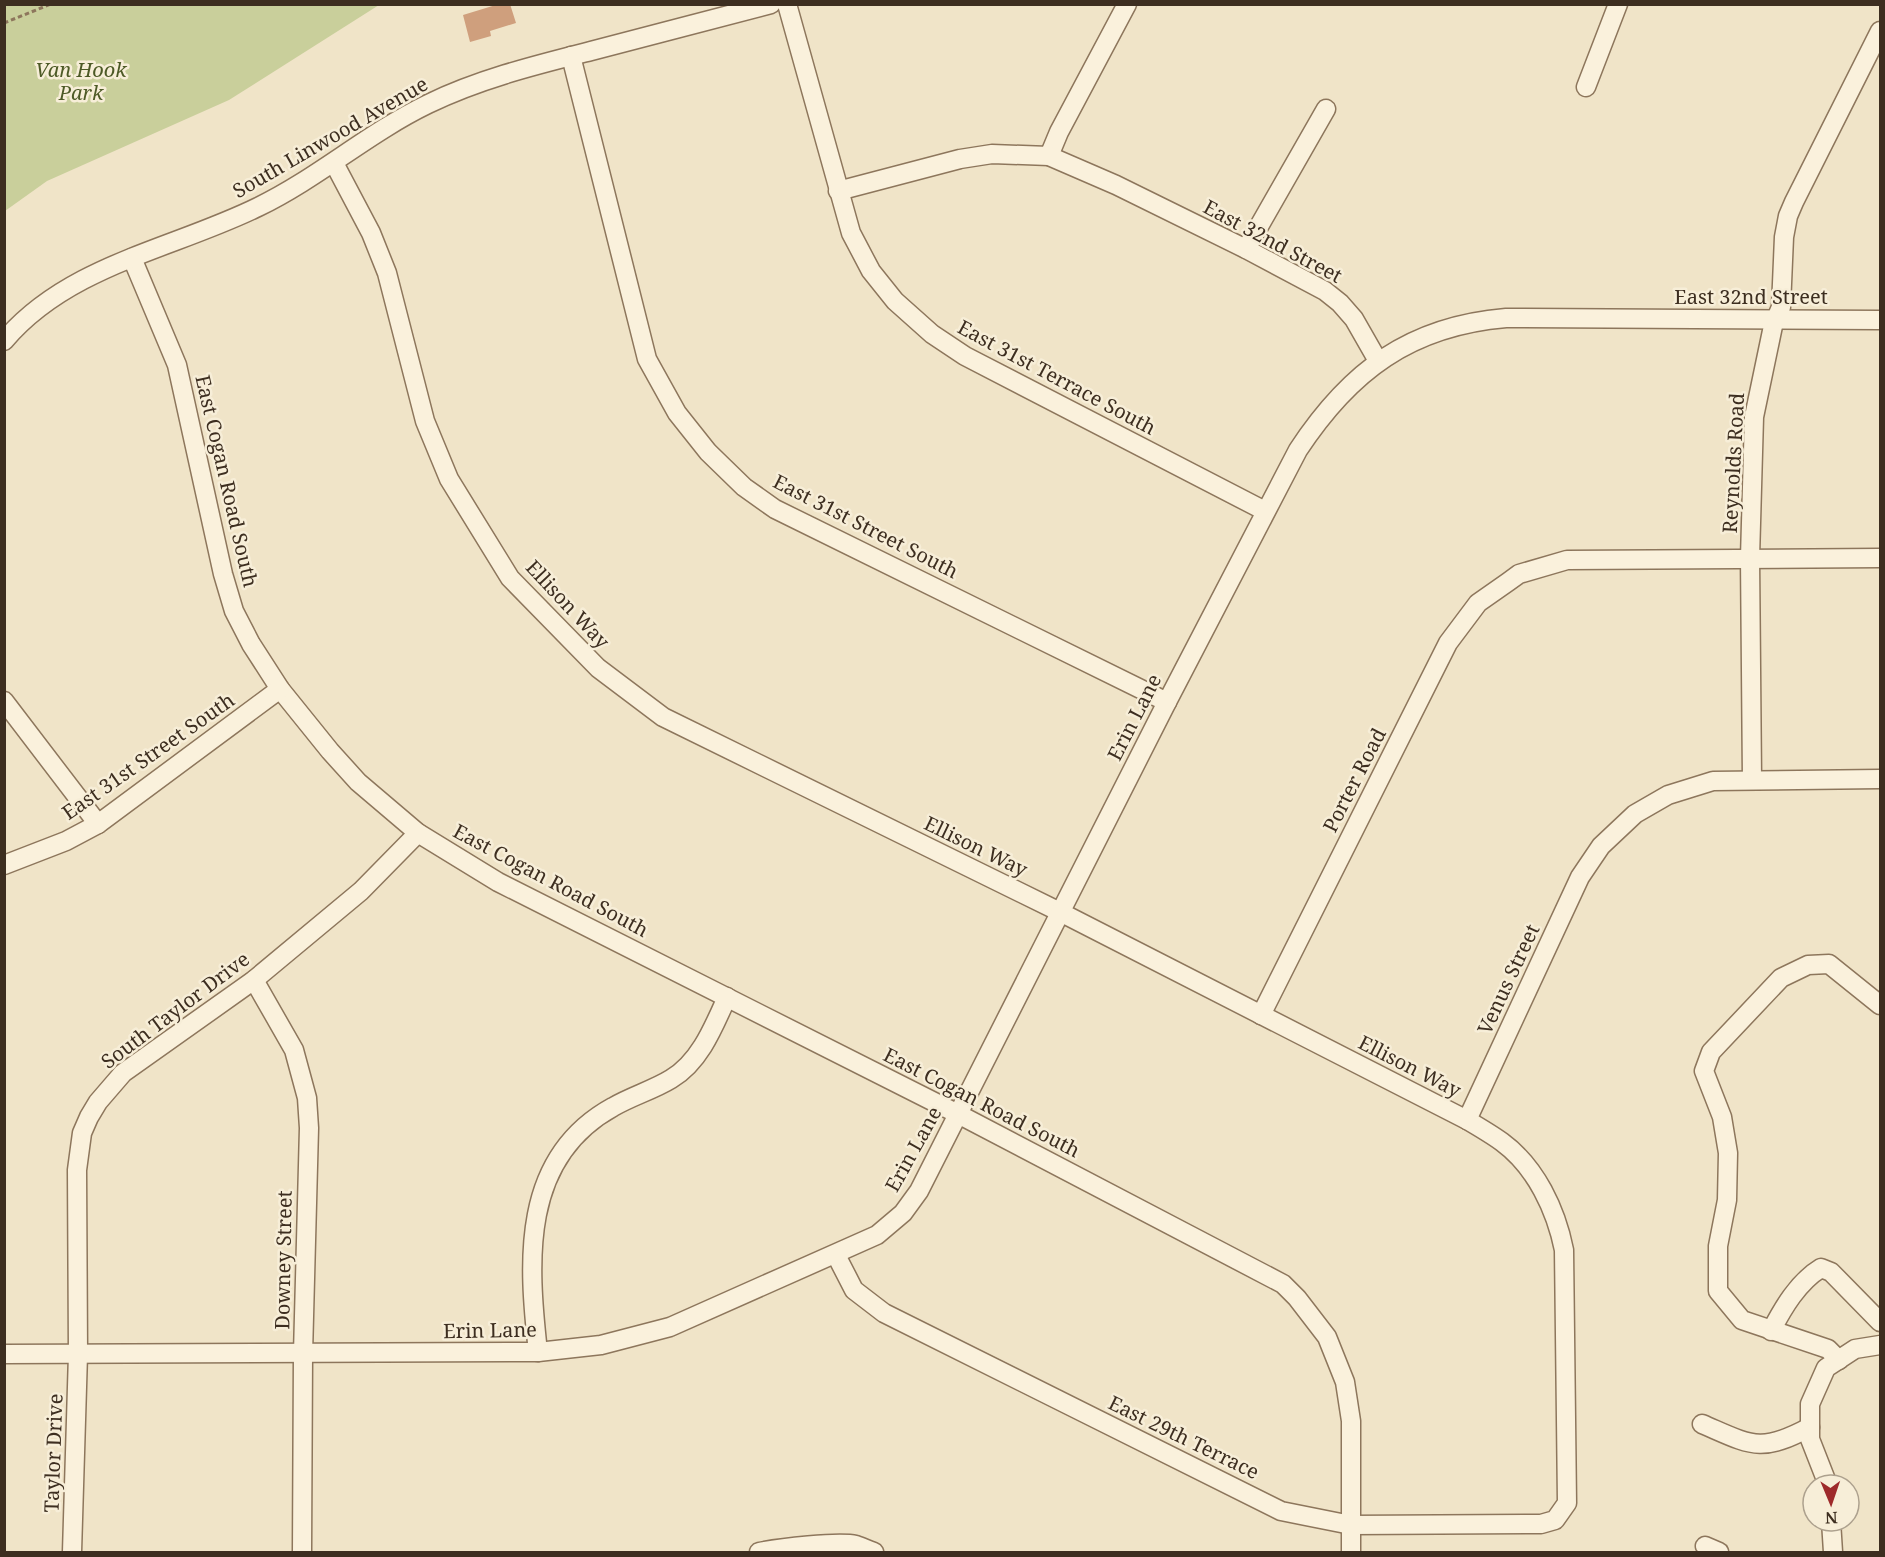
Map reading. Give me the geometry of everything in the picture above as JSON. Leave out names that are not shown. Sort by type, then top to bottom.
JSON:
[{"type":"street","name":"South Linwood Avenue","points":[[4,341],[30,316],[85,279],[258,207],[334,163],[388,125],[429,103],[469,86],[571,56],[771,4]]},
{"type":"street","name":"East 31st Terrace South","points":[[787,4],[851,233],[871,271],[895,301],[932,334],[965,356],[1266,511]]},
{"type":"street","points":[[1049,156],[1059,132],[1127,4]]},
{"type":"street","points":[[1586,87],[1618,4]]},
{"type":"street","name":"Reynolds Road","points":[[1752,780],[1750,558],[1754,417],[1773,326],[1781,306],[1784,237],[1788,216],[1804,182],[1881,31]]},
{"type":"street","name":"East 31st Street South","points":[[571,56],[647,359],[677,413],[708,452],[744,487],[775,509],[1167,702]]},
{"type":"street","points":[[1246,249],[1326,109]]},
{"type":"street","name":"East 32nd Street","points":[[838,191],[960,159],[992,154],[1049,156],[1116,185],[1325,291],[1354,319],[1378,361],[1437,332],[1465,323],[1506,318],[1881,320]]},
{"type":"street","name":"Ellison Way","points":[[334,163],[371,233],[387,273],[425,421],[449,479],[510,578],[598,668],[663,717],[1060,912],[1467,1120],[1504,1143],[1529,1169],[1548,1199],[1564,1250],[1567,1503],[1558,1516]]},
{"type":"street","name":"East Cogan Road South","points":[[132,258],[177,365],[223,574],[234,611],[250,644],[280,689],[358,782],[418,833],[498,882],[958,1114],[1283,1284],[1298,1298],[1327,1337],[1345,1382],[1351,1421],[1351,1552]]},
{"type":"street","name":"Erin Lane","points":[[4,1354],[538,1352],[601,1345],[670,1327],[877,1235],[903,1213],[919,1191],[1167,702],[1298,450],[1318,419],[1350,385],[1378,361]]},
{"type":"street","points":[[1750,558],[1881,558]]},
{"type":"street","name":"Porter Road","points":[[1261,1015],[1448,643],[1478,603],[1519,574],[1567,560],[1750,558]]},
{"type":"street","name":"East 31st Street South","points":[[4,865],[66,841],[98,824],[280,689]]},
{"type":"street","points":[[4,701],[98,824]]},
{"type":"street","points":[[1752,780],[1881,779]]},
{"type":"street","name":"Venus Street","points":[[1467,1120],[1580,878],[1601,846],[1635,813],[1668,795],[1713,781],[1752,780]]},
{"type":"street","name":"South Taylor Drive","points":[[78,1354],[77,1170],[82,1133],[98,1102],[123,1073],[254,980],[361,891],[418,833]]},
{"type":"street","points":[[1839,1360],[1828,1348],[1742,1320],[1718,1292],[1718,1246],[1727,1200],[1728,1152],[1722,1117],[1704,1071],[1711,1052],[1781,978],[1808,965],[1829,964],[1881,1005]]},
{"type":"street","name":"Downey Street","points":[[254,980],[294,1050],[307,1098],[309,1128],[303,1354],[302,1552]]},
{"type":"street","points":[[538,1352],[532,1294],[534,1227],[541,1194],[552,1166],[572,1138],[594,1119],[672,1078],[687,1067],[713,1029],[727,997]]},
{"type":"street","name":"East 29th Terrace","points":[[836,1255],[854,1290],[884,1313],[1281,1511],[1351,1525],[1541,1524],[1555,1520],[1558,1516]]},
{"type":"street","points":[[1771,1331],[1783,1307],[1812,1274],[1821,1268],[1831,1272],[1881,1322]]},
{"type":"street","points":[[1823,1473],[1810,1439],[1810,1404],[1826,1368],[1855,1349],[1881,1345]]},
{"type":"street","name":"Taylor Drive","points":[[72,1552],[78,1354]]},
{"type":"street","points":[[1702,1424],[1747,1444],[1769,1444],[1791,1437],[1810,1427]]},
{"type":"street","points":[[1832,1533],[1833,1552]]},
{"type":"street","points":[[759,1552],[855,1545],[874,1552]]},
{"type":"path","points":[[4,23],[51,4]]},
{"type":"green space","name":"Van Hook Park","points":[[5,4],[379,5],[229,100],[47,181],[5,211]]},
{"type":"building","points":[[499,4],[510,4],[516,23],[490,31],[491,36],[470,42],[463,15]]}]
